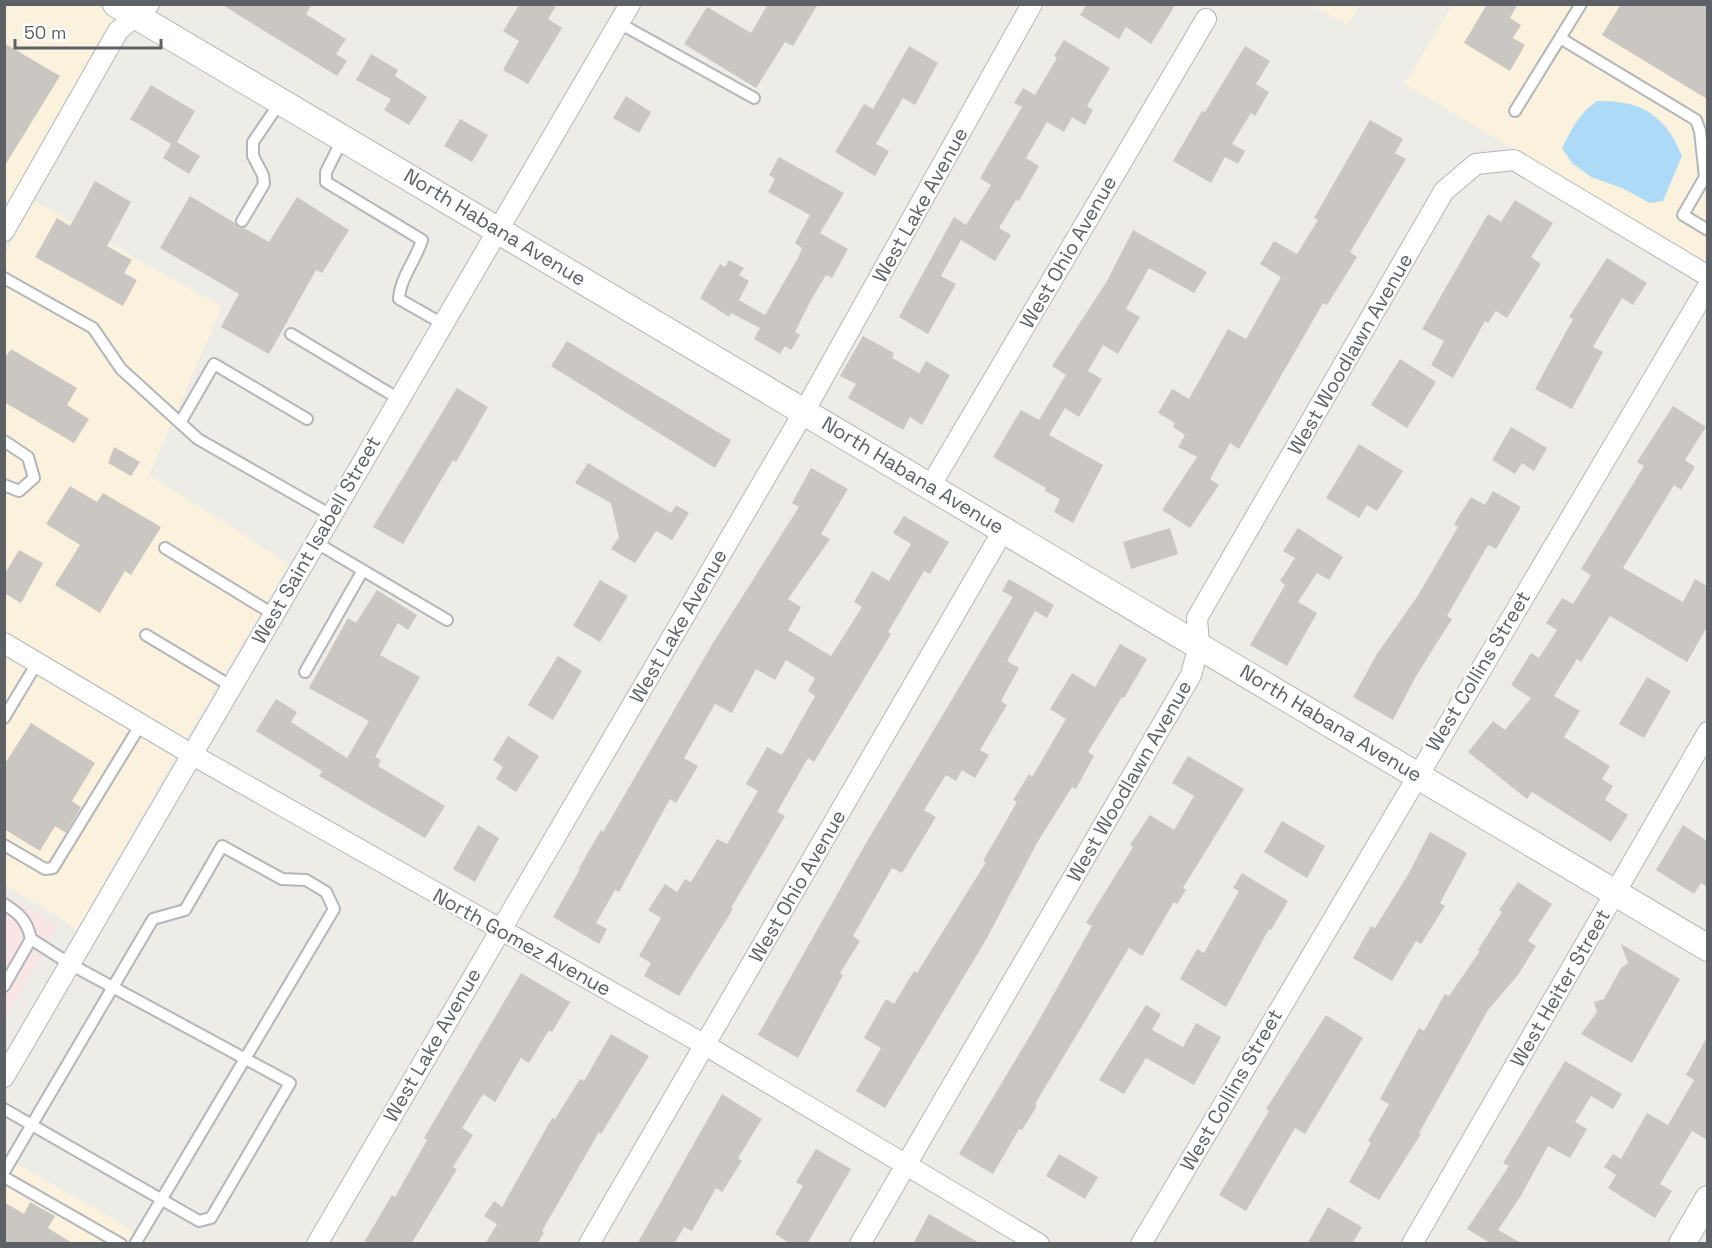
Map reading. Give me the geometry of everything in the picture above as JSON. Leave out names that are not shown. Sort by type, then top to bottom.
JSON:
[{"type":"street","name":"West Lake Avenue","points":[[317,1244],[805,410],[1032,4]]},
{"type":"street","name":"North Habana Avenue","points":[[134,8],[281,101],[805,410],[1707,948]]},
{"type":"street","points":[[4,231],[118,31],[134,8]]},
{"type":"street","name":"West Saint Isabell Street","points":[[4,1077],[499,229],[622,11]]},
{"type":"street","name":"West Ohio Avenue","points":[[931,485],[1206,19]]},
{"type":"street","name":"West Woodlawn Avenue","points":[[860,1244],[1191,675],[1199,645],[1197,618],[1444,191],[1476,164],[1515,160],[1707,276]]},
{"type":"street","name":"West Collins Street","points":[[1141,1244],[1707,286]]},
{"type":"street","name":"West Ohio Avenue","points":[[590,1244],[1004,529]]},
{"type":"street","name":"North Gomez Avenue","points":[[4,643],[191,754],[705,1045],[1039,1244]]},
{"type":"street","name":"West Heiter Street","points":[[1412,1244],[1707,732]]},
{"type":"street","points":[[1682,1244],[1707,1199]]},
{"type":"lane","points":[[1515,111],[1581,4]]},
{"type":"lane","points":[[622,11],[754,98]]},
{"type":"lane","points":[[1560,38],[1696,120],[1700,131],[1705,177],[1683,215],[1707,230]]},
{"type":"lane","points":[[242,221],[264,184],[263,175],[253,156],[253,142],[281,101]]},
{"type":"lane","points":[[344,138],[326,171],[326,182],[422,240],[416,260],[400,286],[399,298],[443,324]]},
{"type":"lane","points":[[4,278],[93,327],[121,369],[198,439],[331,515]]},
{"type":"lane","points":[[291,334],[399,399]]},
{"type":"lane","points":[[180,423],[214,364],[307,419]]},
{"type":"lane","points":[[4,441],[28,457],[34,478],[19,491],[4,485]]},
{"type":"lane","points":[[315,542],[447,620]]},
{"type":"lane","points":[[165,548],[273,614]]},
{"type":"lane","points":[[305,672],[363,570]]},
{"type":"lane","points":[[146,635],[231,686]]},
{"type":"lane","points":[[4,718],[37,663]]},
{"type":"lane","points":[[4,845],[45,869],[53,868],[141,724]]},
{"type":"lane","points":[[121,1244],[4,1175],[153,919],[185,910],[222,846],[282,879],[306,880],[326,892],[334,909],[135,1244]]},
{"type":"lane","points":[[4,904],[20,914],[28,925],[32,939],[70,964],[290,1083],[211,1218],[199,1221],[4,1109]]},
{"type":"lane","points":[[4,987],[32,939]]},
{"type":"shaded area","points":[[5,5],[96,5],[118,17],[108,26],[5,208]]},
{"type":"shaded area","points":[[1310,5],[1360,5],[1348,24]]},
{"type":"shaded area","points":[[1452,5],[1707,5],[1707,264],[1405,84]],"holes":[[[1626,102],[1644,109],[1662,121],[1673,135],[1682,156],[1650,203],[1622,188]]]},
{"type":"shaded area","points":[[34,201],[222,307],[149,475],[289,564],[186,739],[5,632],[5,254]]},
{"type":"shaded area","points":[[5,655],[176,756],[76,931],[61,918],[5,885],[4,670],[7,662]]},
{"type":"shaded area","points":[[5,895],[57,925],[5,1019]]},
{"type":"shaded area","points":[[5,1157],[154,1243],[5,1243]]},
{"type":"water","points":[[1597,101],[1613,101],[1639,107],[1659,120],[1668,130],[1682,156],[1663,201],[1650,203],[1622,188],[1591,177],[1572,163],[1562,148],[1581,116]]},
{"type":"building","points":[[221,4],[312,4],[306,14],[346,39],[336,54],[347,61],[337,76]]},
{"type":"building","points":[[520,4],[557,4],[548,19],[562,28],[528,84],[503,70],[519,41],[503,31]]},
{"type":"building","points":[[768,4],[818,4],[793,46],[785,42],[756,88],[684,44],[707,7],[751,33]]},
{"type":"building","points":[[1087,4],[1176,4],[1151,44],[1126,27],[1119,39],[1080,15]]},
{"type":"building","points":[[1487,4],[1518,4],[1510,18],[1521,25],[1513,38],[1525,45],[1510,71],[1464,43]]},
{"type":"building","points":[[1621,4],[1707,4],[1707,99],[1602,35]]},
{"type":"building","points":[[1064,40],[1110,68],[1087,106],[1093,110],[1085,125],[1072,117],[1064,132],[1047,122],[1026,158],[1039,166],[1019,201],[1016,200],[999,228],[1011,235],[995,261],[961,240],[941,276],[956,284],[928,334],[899,317],[954,217],[966,225],[991,185],[980,178],[1022,107],[1014,103],[1023,88],[1035,95],[1057,58],[1054,56]]},
{"type":"building","points":[[4,43],[60,76],[4,167]]},
{"type":"building","points":[[909,46],[938,63],[915,105],[903,98],[876,144],[889,151],[875,176],[835,152],[864,104],[873,109]]},
{"type":"building","points":[[1245,46],[1270,61],[1256,84],[1269,92],[1255,116],[1251,113],[1232,144],[1245,151],[1238,164],[1225,157],[1211,183],[1173,161],[1202,111],[1205,112]]},
{"type":"building","points":[[371,54],[398,70],[395,76],[427,97],[409,125],[384,110],[391,99],[356,80]]},
{"type":"building","points":[[151,85],[195,111],[177,142],[200,156],[189,174],[163,158],[171,144],[130,119]]},
{"type":"building","points":[[626,96],[651,112],[639,133],[613,118]]},
{"type":"building","points":[[460,119],[488,135],[472,162],[444,146]]},
{"type":"building","points":[[1370,120],[1403,139],[1395,153],[1406,159],[1350,252],[1357,257],[1327,305],[1323,303],[1239,449],[1230,443],[1210,479],[1219,485],[1190,528],[1162,510],[1197,457],[1178,447],[1185,435],[1173,427],[1175,423],[1158,413],[1172,389],[1189,399],[1228,329],[1246,339],[1281,277],[1260,264],[1274,241],[1297,254],[1318,220],[1314,218]]},
{"type":"building","points":[[779,157],[844,193],[820,233],[848,249],[832,278],[826,275],[811,300],[795,332],[800,335],[791,350],[785,346],[780,354],[754,339],[760,328],[731,313],[729,317],[700,298],[720,264],[725,267],[729,260],[744,268],[739,275],[749,281],[739,300],[765,315],[798,258],[802,248],[795,243],[810,215],[768,192],[775,179],[769,175]]},
{"type":"building","points":[[95,181],[131,202],[107,246],[132,260],[124,273],[137,280],[123,306],[35,257],[57,218],[70,226]]},
{"type":"building","points":[[190,196],[235,223],[239,228],[244,228],[269,242],[297,197],[349,230],[322,273],[316,270],[269,354],[221,327],[239,294],[160,248]]},
{"type":"building","points":[[1515,200],[1553,223],[1531,257],[1541,264],[1507,318],[1496,311],[1488,323],[1485,321],[1453,378],[1431,365],[1444,341],[1422,329],[1488,214],[1501,222]]},
{"type":"building","points":[[1133,230],[1207,272],[1194,293],[1149,268],[1126,309],[1140,317],[1118,354],[1103,345],[1088,371],[1102,379],[1079,417],[1065,408],[1049,435],[1103,465],[1073,523],[1054,512],[1060,499],[1045,491],[1046,488],[993,457],[1021,410],[1039,420],[1066,375],[1052,366],[1107,281]]},
{"type":"building","points":[[1607,258],[1647,283],[1633,305],[1622,298],[1593,347],[1603,352],[1572,409],[1535,389],[1573,319],[1569,317]]},
{"type":"building","points":[[863,336],[894,353],[892,358],[919,373],[926,361],[950,375],[922,425],[910,417],[903,430],[848,398],[856,384],[840,376]]},
{"type":"building","points":[[567,341],[731,440],[715,468],[551,366]]},
{"type":"building","points":[[11,349],[77,388],[67,405],[89,419],[74,443],[4,402],[4,359]]},
{"type":"building","points":[[1400,359],[1436,382],[1407,428],[1371,405]]},
{"type":"building","points":[[457,388],[488,407],[456,462],[453,460],[403,544],[373,527]]},
{"type":"building","points":[[1673,406],[1706,427],[1685,460],[1695,467],[1681,490],[1674,485],[1623,568],[1683,602],[1695,579],[1707,586],[1707,627],[1687,662],[1610,616],[1581,662],[1577,659],[1554,696],[1580,711],[1564,737],[1610,766],[1602,779],[1613,786],[1605,800],[1628,815],[1611,842],[1532,792],[1527,799],[1468,752],[1493,721],[1505,730],[1531,698],[1511,685],[1531,653],[1539,658],[1557,630],[1546,623],[1562,598],[1573,604],[1591,575],[1581,569],[1644,466],[1637,462]]},
{"type":"building","points":[[1511,427],[1547,448],[1534,471],[1522,463],[1515,474],[1492,460]]},
{"type":"building","points":[[1359,444],[1403,471],[1377,511],[1367,505],[1359,518],[1326,498]]},
{"type":"building","points":[[114,447],[140,462],[131,476],[108,463]]},
{"type":"building","points":[[588,463],[671,513],[676,505],[689,513],[672,540],[656,531],[635,563],[611,549],[619,537],[611,503],[575,483]]},
{"type":"building","points":[[811,468],[848,489],[821,534],[830,539],[788,599],[801,607],[788,630],[831,656],[862,607],[854,602],[872,571],[889,581],[911,544],[893,533],[904,516],[949,542],[930,574],[924,571],[888,632],[891,634],[814,762],[808,758],[777,812],[785,816],[731,908],[733,909],[679,996],[644,976],[651,963],[639,956],[661,918],[648,910],[665,884],[677,892],[685,879],[691,882],[717,839],[727,844],[758,791],[746,784],[767,747],[782,755],[815,696],[808,691],[815,678],[786,660],[775,680],[756,669],[732,713],[715,704],[684,758],[698,766],[676,803],[670,799],[619,892],[615,890],[596,923],[607,929],[599,944],[553,917],[601,830],[603,832],[713,643],[799,507],[792,503]]},
{"type":"building","points":[[70,486],[97,502],[103,493],[161,527],[131,575],[125,571],[100,613],[55,585],[80,545],[46,524]]},
{"type":"building","points":[[1493,491],[1521,507],[1496,549],[1488,545],[1447,616],[1452,619],[1416,676],[1393,720],[1353,697],[1377,654],[1417,597],[1458,527],[1454,524],[1471,497],[1485,505]]},
{"type":"building","points":[[1170,528],[1178,554],[1131,569],[1123,542]]},
{"type":"building","points":[[1298,528],[1343,557],[1329,580],[1317,573],[1298,602],[1317,613],[1287,666],[1250,645],[1285,585],[1280,581],[1295,558],[1283,551]]},
{"type":"building","points":[[19,550],[43,563],[21,603],[4,593],[4,575]]},
{"type":"building","points":[[1009,579],[1054,605],[1047,618],[1035,611],[1007,661],[1019,668],[1001,701],[1007,705],[980,750],[989,755],[975,778],[962,770],[956,781],[946,775],[924,810],[936,817],[902,873],[892,868],[853,936],[860,941],[840,973],[843,975],[798,1058],[758,1035],[862,850],[1013,597],[1002,591]]},
{"type":"building","points":[[600,580],[628,596],[600,642],[573,626]]},
{"type":"building","points":[[377,590],[417,615],[408,630],[398,623],[380,655],[420,677],[375,757],[381,760],[378,766],[445,806],[425,838],[319,776],[322,771],[256,731],[276,699],[297,712],[291,722],[347,758],[369,721],[309,688],[348,618],[356,623]]},
{"type":"building","points":[[1120,644],[1147,659],[1088,752],[1094,756],[1076,789],[1072,787],[1037,843],[987,938],[885,1108],[856,1091],[881,1048],[864,1038],[886,999],[894,1004],[914,971],[917,973],[986,862],[983,861],[1017,802],[1013,800],[1029,774],[1032,777],[1066,719],[1050,709],[1072,673],[1095,687]]},
{"type":"building","points":[[558,656],[582,671],[553,720],[528,705]]},
{"type":"building","points":[[1647,677],[1671,691],[1644,738],[1619,724]]},
{"type":"building","points":[[31,723],[95,763],[72,801],[81,807],[66,833],[55,826],[40,851],[4,829],[4,765]]},
{"type":"building","points":[[508,736],[539,756],[516,792],[496,779],[503,767],[493,760]]},
{"type":"building","points":[[1188,756],[1244,789],[1183,888],[1186,890],[1177,904],[1174,902],[1142,956],[1129,948],[1035,1104],[1037,1106],[1022,1130],[1019,1129],[993,1174],[959,1154],[1092,926],[1086,923],[1133,847],[1130,845],[1150,815],[1174,830],[1194,796],[1172,783]]},
{"type":"building","points":[[1282,821],[1325,846],[1307,878],[1264,852]]},
{"type":"building","points":[[478,825],[499,838],[475,882],[453,869]]},
{"type":"building","points":[[1683,825],[1707,841],[1707,887],[1701,883],[1694,894],[1656,870]]},
{"type":"building","points":[[1430,832],[1467,853],[1440,903],[1445,906],[1421,944],[1416,941],[1392,981],[1353,958],[1371,926],[1375,928],[1409,873]]},
{"type":"building","points":[[1242,873],[1288,901],[1271,930],[1269,929],[1226,1007],[1180,979],[1197,949],[1204,953],[1239,891],[1233,888]]},
{"type":"building","points":[[1518,882],[1552,904],[1528,941],[1536,946],[1518,975],[1488,1010],[1419,1133],[1421,1134],[1379,1200],[1349,1182],[1371,1143],[1368,1141],[1389,1104],[1380,1099],[1419,1028],[1424,1031],[1445,994],[1449,996],[1480,951],[1478,950],[1502,912],[1499,910]]},
{"type":"building","points":[[1621,944],[1680,979],[1632,1063],[1581,1034],[1597,1012],[1594,1002],[1604,999],[1621,968],[1628,963]]},
{"type":"building","points":[[521,973],[570,1002],[552,1032],[549,1030],[529,1063],[521,1058],[495,1102],[483,1094],[462,1128],[473,1135],[453,1167],[457,1169],[411,1244],[363,1244],[392,1195],[395,1197],[427,1140],[424,1138]]},
{"type":"building","points":[[1146,1005],[1161,1014],[1152,1030],[1183,1047],[1196,1023],[1221,1037],[1194,1085],[1146,1058],[1124,1094],[1099,1080]]},
{"type":"building","points":[[1326,1015],[1363,1038],[1305,1134],[1295,1128],[1246,1211],[1219,1195],[1269,1111],[1266,1109]]},
{"type":"building","points":[[611,1034],[649,1056],[601,1134],[599,1132],[542,1231],[544,1233],[537,1244],[485,1244],[497,1224],[484,1216],[494,1201],[502,1207],[552,1118],[555,1119],[580,1079],[584,1081]]},
{"type":"building","points":[[1707,1037],[1707,1140],[1692,1131],[1660,1184],[1672,1191],[1655,1218],[1608,1188],[1616,1175],[1604,1167],[1613,1154],[1621,1159],[1647,1113],[1668,1125],[1694,1080],[1686,1075]]},
{"type":"building","points":[[1565,1061],[1622,1094],[1613,1109],[1591,1096],[1575,1122],[1587,1129],[1570,1158],[1548,1146],[1522,1194],[1498,1230],[1523,1244],[1492,1244],[1467,1229],[1509,1166],[1503,1163]]},
{"type":"building","points":[[722,1094],[762,1119],[738,1158],[742,1161],[722,1192],[716,1188],[692,1231],[684,1227],[674,1244],[637,1244]]},
{"type":"building","points":[[816,1149],[851,1169],[807,1244],[791,1244],[775,1234],[803,1186],[796,1182]]},
{"type":"building","points":[[1059,1154],[1098,1177],[1085,1199],[1046,1176]]},
{"type":"building","points":[[4,1202],[24,1214],[30,1202],[55,1216],[48,1228],[74,1244],[4,1244]]},
{"type":"building","points":[[1328,1207],[1362,1227],[1352,1244],[1307,1244]]},
{"type":"building","points":[[929,1214],[981,1244],[913,1244]]}]
